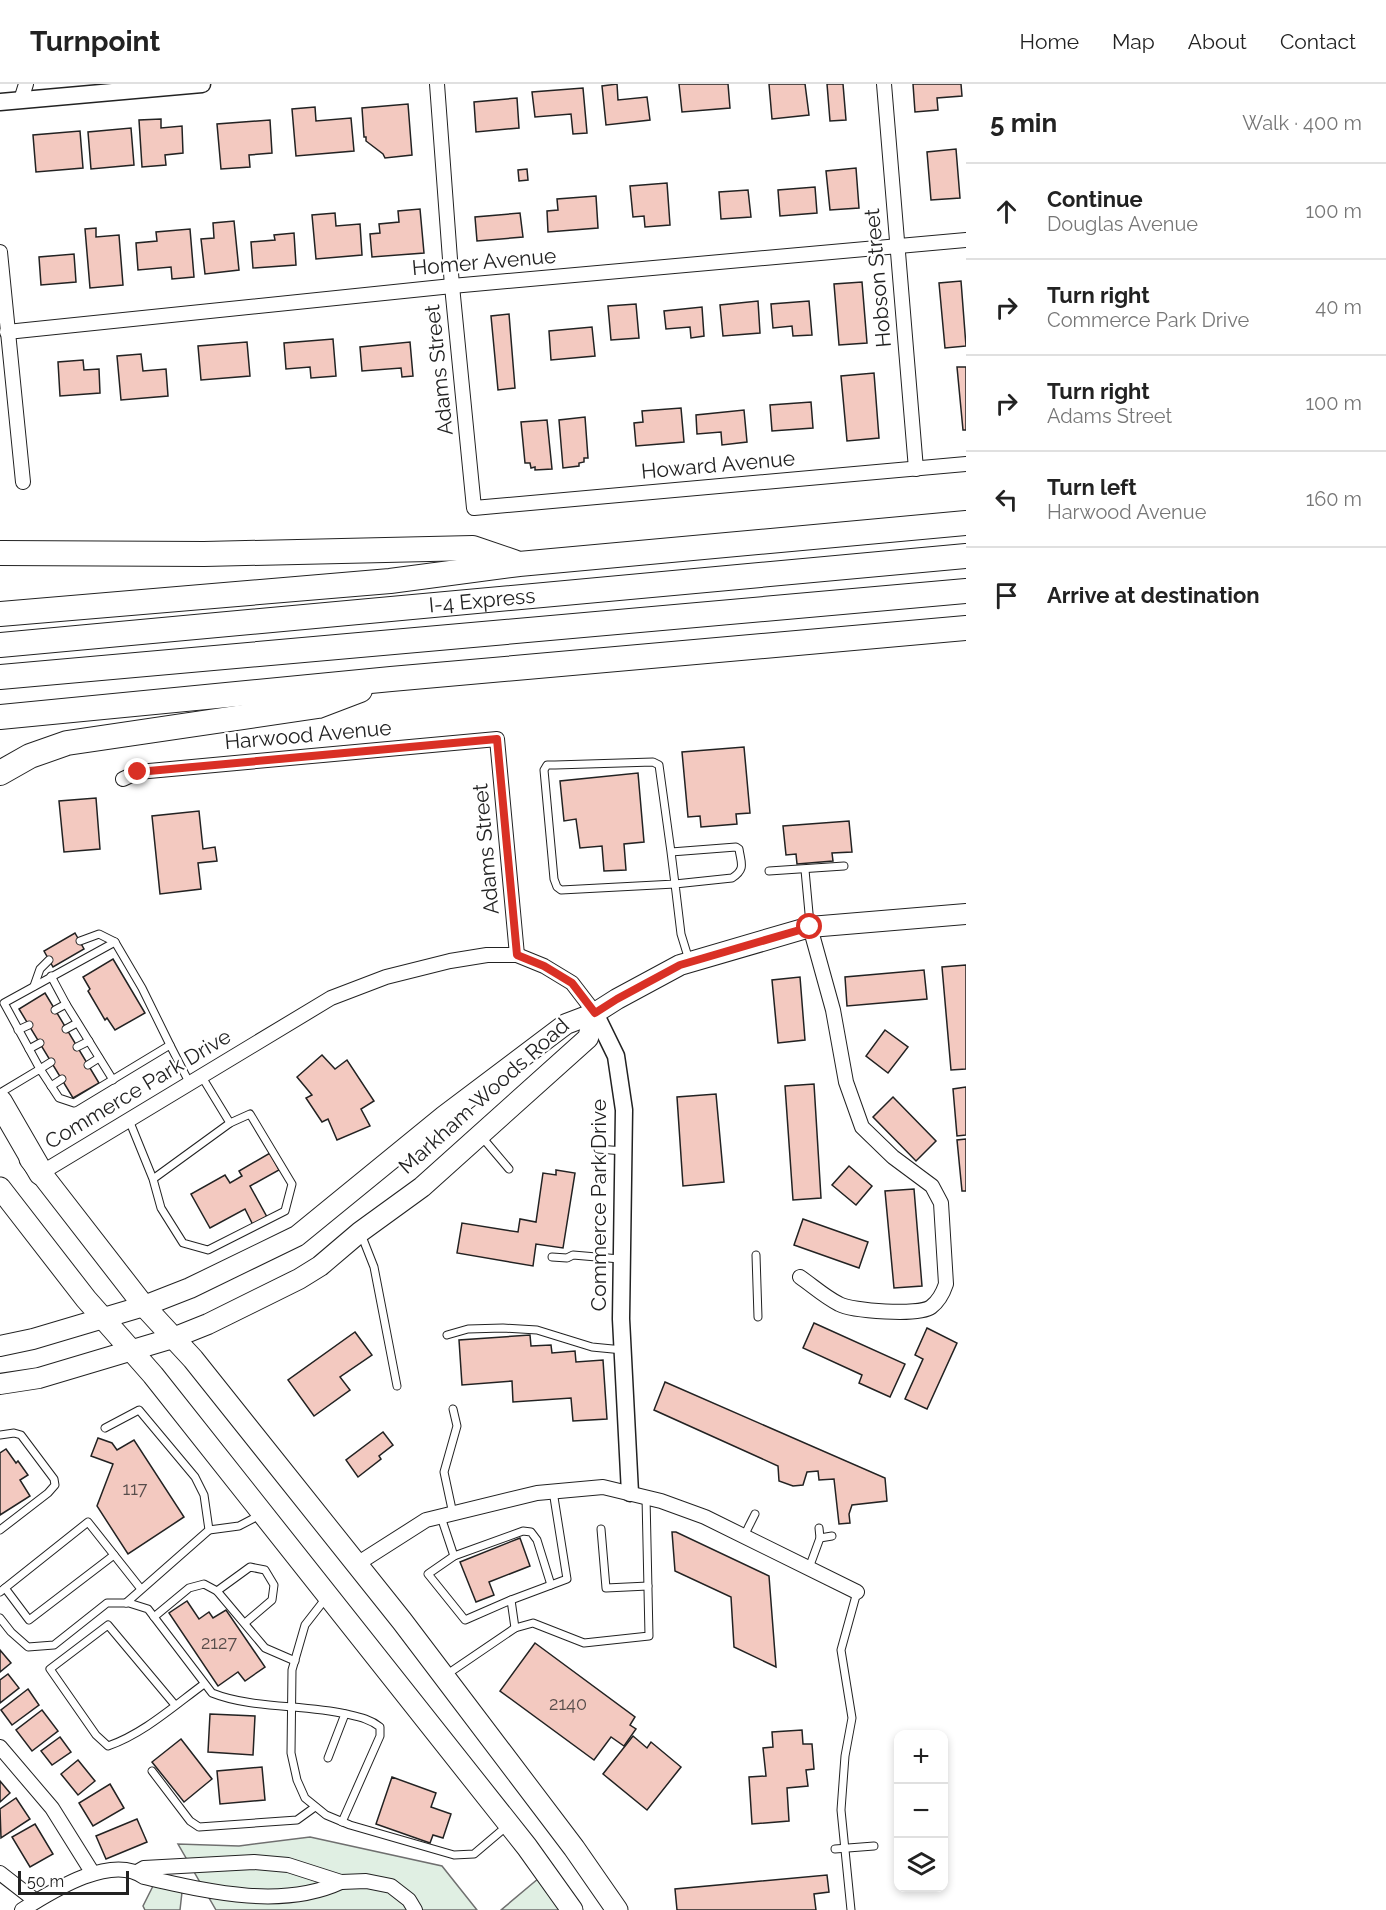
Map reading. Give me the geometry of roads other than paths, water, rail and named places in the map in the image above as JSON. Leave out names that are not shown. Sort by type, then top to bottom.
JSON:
[{"type":"highway","points":[[0,614],[390,580],[519,564],[966,523]]},
{"type":"highway","points":[[0,553],[204,554],[473,549],[519,564]]},
{"type":"highway","name":"I-4 Express","points":[[0,645],[966,556]]},
{"type":"highway","name":"I-4 Express","points":[[0,677],[966,591]]},
{"type":"highway","points":[[0,717],[391,679],[966,628]]},
{"type":"highway","points":[[0,773],[30,756],[68,743],[318,706],[391,679]]},
{"type":"highway","points":[[0,1102],[41,1173]]},
{"type":"main road","points":[[595,1013],[680,965],[810,927],[966,914]]},
{"type":"main road","name":"Markham Woods Road","points":[[0,1384],[39,1378],[173,1338],[208,1324],[299,1280],[422,1187],[588,1038],[595,1013]]},
{"type":"main road","name":"Markham Woods Road","points":[[0,1346],[33,1339],[144,1306],[190,1288],[297,1236],[444,1116],[566,1024],[595,1013]]},
{"type":"main road","points":[[0,1119],[144,1306],[193,1359],[357,1564],[574,1848],[617,1910]]},
{"type":"main road","points":[[0,1188],[101,1318],[153,1375],[509,1824],[572,1910]]},
{"type":"street","points":[[21,100],[26,84]]},
{"type":"street","points":[[0,102],[202,84]]},
{"type":"street","name":"Adams Street","points":[[437,84],[452,286],[474,508]]},
{"type":"street","name":"Hobson Street","points":[[884,84],[916,469]]},
{"type":"street","name":"Homer Avenue","points":[[7,332],[452,286],[966,240]]},
{"type":"street","points":[[0,252],[23,482]]},
{"type":"street","name":"Howard Avenue","points":[[474,508],[966,464]]},
{"type":"street","name":"Adams Street","points":[[497,739],[517,955]]},
{"type":"street","name":"Harwood Avenue","points":[[123,779],[138,772],[497,739]]},
{"type":"street","points":[[800,1277],[840,1305],[858,1310],[897,1312],[929,1309],[941,1296],[946,1284],[941,1203],[932,1186],[892,1157],[862,1127],[846,1082],[833,1010],[810,927]]},
{"type":"street","name":"Commerce Park Drive","points":[[41,1173],[331,998],[386,977],[450,961],[487,955],[517,955],[544,966],[572,983],[595,1013],[616,1056],[624,1110],[623,1350],[638,1495]]},
{"type":"street","points":[[357,1564],[426,1520],[553,1491],[603,1487],[638,1495],[705,1517],[857,1592]]},
{"type":"street","points":[[0,1747],[52,1808],[92,1872]]},
{"type":"street","points":[[137,1872],[144,1868],[288,1864],[341,1882],[366,1881],[391,1886],[409,1900],[415,1910]]},
{"type":"street","points":[[22,1910],[92,1872],[127,1869],[144,1877],[215,1893],[257,1898],[292,1897],[327,1890],[341,1882]]},
{"type":"street","points":[[0,1873],[36,1901]]},
{"type":"lane","points":[[671,852],[736,847],[739,849],[742,867],[740,873],[732,878],[675,884],[561,890],[554,879],[544,770],[547,765],[653,762],[660,765],[675,884],[681,934],[689,962]]},
{"type":"lane","points":[[769,871],[844,866]]},
{"type":"lane","points":[[805,870],[810,927]]},
{"type":"lane","points":[[80,941],[99,934],[115,942],[142,988],[170,1045],[230,1123]]},
{"type":"lane","points":[[115,942],[4,1004],[59,1098],[74,1103],[170,1045]]},
{"type":"lane","points":[[34,986],[40,969],[49,960]]},
{"type":"lane","points":[[51,976],[112,1080]]},
{"type":"lane","points":[[55,1010],[66,1004]]},
{"type":"lane","points":[[66,1029],[77,1023]]},
{"type":"lane","points":[[18,1030],[29,1025]]},
{"type":"lane","points":[[77,1047],[89,1041]]},
{"type":"lane","points":[[29,1049],[40,1043]]},
{"type":"lane","points":[[88,1065],[99,1058]]},
{"type":"lane","points":[[0,1093],[51,1062]]},
{"type":"lane","points":[[51,1086],[62,1080]]},
{"type":"lane","points":[[129,1120],[153,1179],[161,1208],[183,1244],[208,1250],[285,1211],[292,1184],[250,1114],[230,1123],[153,1179]]},
{"type":"lane","points":[[480,1135],[509,1168]]},
{"type":"lane","points":[[598,1149],[624,1151]]},
{"type":"lane","points":[[360,1232],[374,1268],[397,1386]]},
{"type":"lane","points":[[552,1257],[567,1258],[573,1255],[622,1260]]},
{"type":"lane","points":[[756,1255],[758,1317]]},
{"type":"lane","points":[[447,1335],[468,1329],[537,1330],[592,1347],[623,1350]]},
{"type":"lane","points":[[453,1409],[457,1426],[444,1472],[447,1515],[454,1556]]},
{"type":"lane","points":[[105,1428],[139,1410],[195,1477],[204,1495],[209,1530]]},
{"type":"lane","points":[[0,1434],[21,1435],[54,1479],[55,1485],[0,1530]]},
{"type":"lane","points":[[551,1585],[537,1540],[531,1532],[523,1531],[454,1556],[428,1574],[465,1620],[567,1579],[553,1491]]},
{"type":"lane","points":[[444,1677],[514,1628],[533,1623],[584,1643],[649,1636],[648,1586],[638,1495]]},
{"type":"lane","points":[[126,1603],[209,1530],[239,1526],[262,1514]]},
{"type":"lane","points":[[744,1536],[755,1514]]},
{"type":"lane","points":[[114,1556],[29,1620],[3,1590],[88,1522],[141,1590]]},
{"type":"lane","points":[[809,1568],[820,1538],[819,1528]]},
{"type":"lane","points":[[601,1529],[606,1588],[648,1586]]},
{"type":"lane","points":[[820,1538],[832,1536]]},
{"type":"lane","points":[[217,1591],[250,1567],[265,1570],[274,1585],[272,1600],[245,1623]]},
{"type":"lane","points":[[154,1617],[189,1588],[204,1584],[217,1591],[266,1648],[295,1661]]},
{"type":"lane","points":[[851,1910],[841,1810],[845,1756],[852,1718],[841,1650],[857,1592]]},
{"type":"lane","points":[[328,1596],[305,1625],[292,1671],[291,1753],[297,1780],[305,1798],[326,1815],[454,1855],[474,1854],[509,1824]]},
{"type":"lane","points":[[511,1600],[514,1628]]},
{"type":"lane","points":[[0,1618],[11,1632],[28,1647],[54,1644],[107,1603],[126,1603],[148,1609],[212,1693],[228,1700],[324,1709],[371,1720],[380,1727],[380,1736],[342,1821]]},
{"type":"lane","points":[[175,1705],[108,1625],[50,1669],[96,1735],[108,1746],[127,1739],[175,1705],[204,1684]]},
{"type":"lane","points":[[328,1758],[345,1714]]},
{"type":"lane","points":[[152,1771],[190,1821],[199,1827],[297,1820],[315,1807]]},
{"type":"lane","points":[[835,1850],[874,1846]]}]
